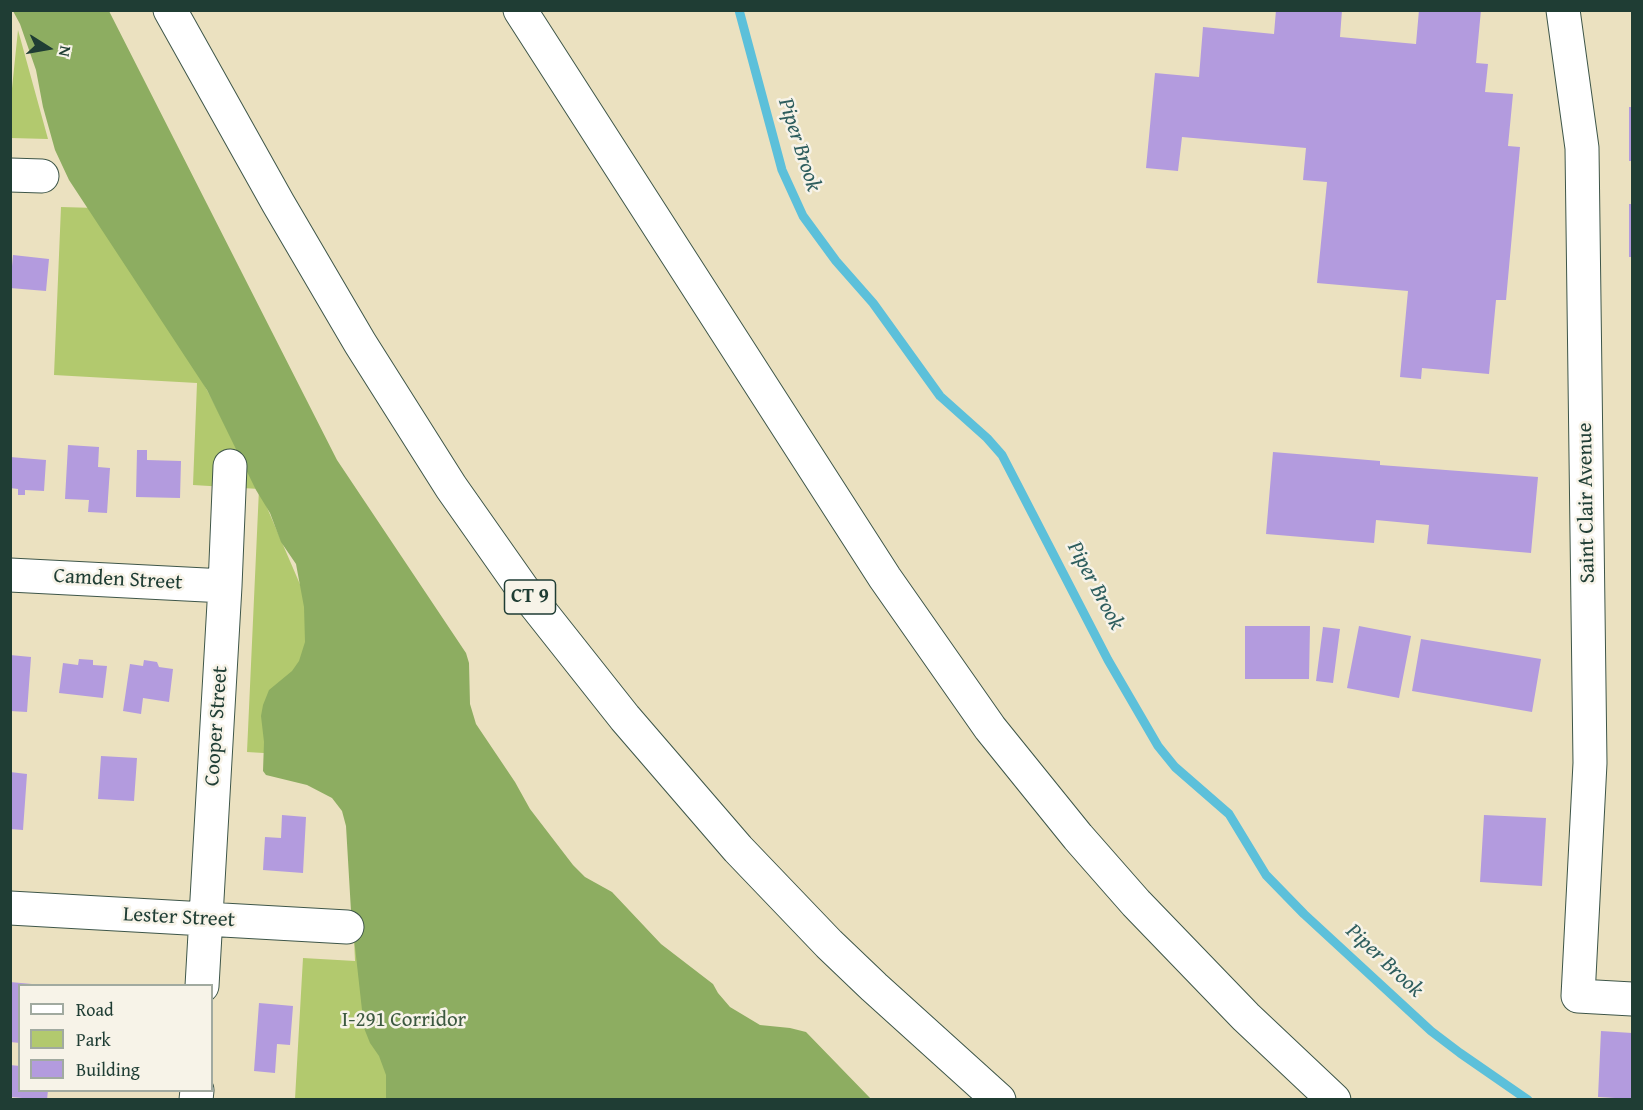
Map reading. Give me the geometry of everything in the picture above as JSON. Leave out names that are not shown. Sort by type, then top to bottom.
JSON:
[{"type":"main road","name":"CT 9","points":[[170,10],[278,203],[366,353],[451,487],[522,588],[625,718],[753,866],[866,980],[999,1100]]},
{"type":"main road","points":[[520,10],[885,578],[990,728],[1078,837],[1136,903],[1246,1017],[1334,1100]]},
{"type":"main road","name":"Saint Clair Avenue","points":[[1563,10],[1582,148],[1590,763],[1578,996],[1632,999]]},
{"type":"main road","points":[[10,175],[42,176]]},
{"type":"main road","name":"Cooper Street","points":[[202,984],[230,466]]},
{"type":"main road","name":"Camden Street","points":[[10,574],[225,586]]},
{"type":"main road","name":"Lester Street","points":[[10,908],[347,927]]},
{"type":"green space","points":[[13,11],[109,11],[337,460],[466,653],[469,663],[470,704],[476,724],[515,782],[530,809],[573,865],[585,877],[612,892],[661,944],[713,984],[730,1007],[760,1025],[806,1032],[871,1099],[386,1099],[386,1075],[364,1028],[351,911],[346,826],[342,811],[332,798],[307,785],[266,775],[263,771],[264,742],[261,716],[263,705],[269,690],[292,671],[299,661],[305,642],[304,607],[296,564],[281,542],[270,513],[256,490],[207,390],[69,180],[55,150],[36,70],[20,24]]},
{"type":"green space","points":[[18,30],[48,139],[11,138],[11,98]]},
{"type":"green space","points":[[61,207],[96,208],[198,373],[259,489],[193,485],[197,383],[54,375]]},
{"type":"green space","name":"I-291 Corridor","points":[[259,489],[508,1068],[602,1099],[295,1099],[303,958],[355,961],[346,758],[247,752]]},
{"type":"building","points":[[1276,10],[1342,10],[1340,37],[1416,44],[1419,10],[1481,10],[1476,63],[1488,64],[1485,92],[1513,94],[1508,146],[1520,147],[1506,300],[1496,300],[1489,374],[1422,368],[1421,379],[1400,377],[1408,291],[1317,283],[1327,182],[1303,180],[1306,148],[1182,137],[1178,171],[1146,168],[1155,73],[1199,77],[1203,27],[1274,34]]},
{"type":"building","points":[[1629,107],[1632,107],[1632,161],[1629,161]]},
{"type":"building","points":[[1629,204],[1632,204],[1632,257],[1629,257]]},
{"type":"building","points":[[13,255],[49,259],[46,291],[10,288]]},
{"type":"building","points":[[68,445],[99,447],[98,467],[110,468],[107,513],[88,512],[89,500],[65,499]]},
{"type":"building","points":[[137,450],[147,450],[147,460],[181,461],[180,498],[136,497]]},
{"type":"building","points":[[1273,452],[1380,461],[1380,465],[1538,477],[1531,553],[1427,544],[1429,525],[1376,520],[1374,543],[1266,534]]},
{"type":"building","points":[[10,457],[46,460],[44,491],[25,490],[25,495],[18,495],[18,489],[10,488]]},
{"type":"building","points":[[1245,626],[1310,626],[1309,679],[1245,679]]},
{"type":"building","points":[[1359,626],[1411,636],[1399,698],[1347,688]]},
{"type":"building","points":[[1323,627],[1340,629],[1333,683],[1316,681]]},
{"type":"building","points":[[1421,639],[1541,659],[1532,712],[1412,691]]},
{"type":"building","points":[[10,655],[31,657],[27,712],[10,711]]},
{"type":"building","points":[[79,659],[93,660],[93,665],[107,666],[103,698],[59,693],[63,663],[78,665]]},
{"type":"building","points":[[144,660],[157,662],[159,667],[173,669],[169,702],[143,698],[141,714],[123,711],[130,664],[143,666]]},
{"type":"building","points":[[101,756],[137,758],[134,801],[98,799]]},
{"type":"building","points":[[10,772],[27,774],[23,830],[10,829]]},
{"type":"building","points":[[282,815],[306,817],[303,873],[263,870],[265,837],[281,838]]},
{"type":"building","points":[[1484,815],[1546,818],[1542,886],[1480,882]]},
{"type":"building","points":[[10,982],[32,984],[18,984],[18,1043],[10,1042]]},
{"type":"building","points":[[259,1003],[293,1006],[290,1045],[277,1044],[275,1073],[254,1071]]},
{"type":"building","points":[[1601,1031],[1632,1033],[1632,1099],[1598,1097]]},
{"type":"building","points":[[10,1065],[18,1066],[18,1092],[48,1092],[47,1100],[10,1097]]},
{"type":"waterway","name":"Piper Brook","points":[[739,10],[782,170],[803,216],[836,261],[873,303],[940,396],[987,438],[1002,455],[1108,660],[1158,746],[1175,767],[1229,814],[1266,875],[1304,914],[1431,1031],[1528,1100]]}]
